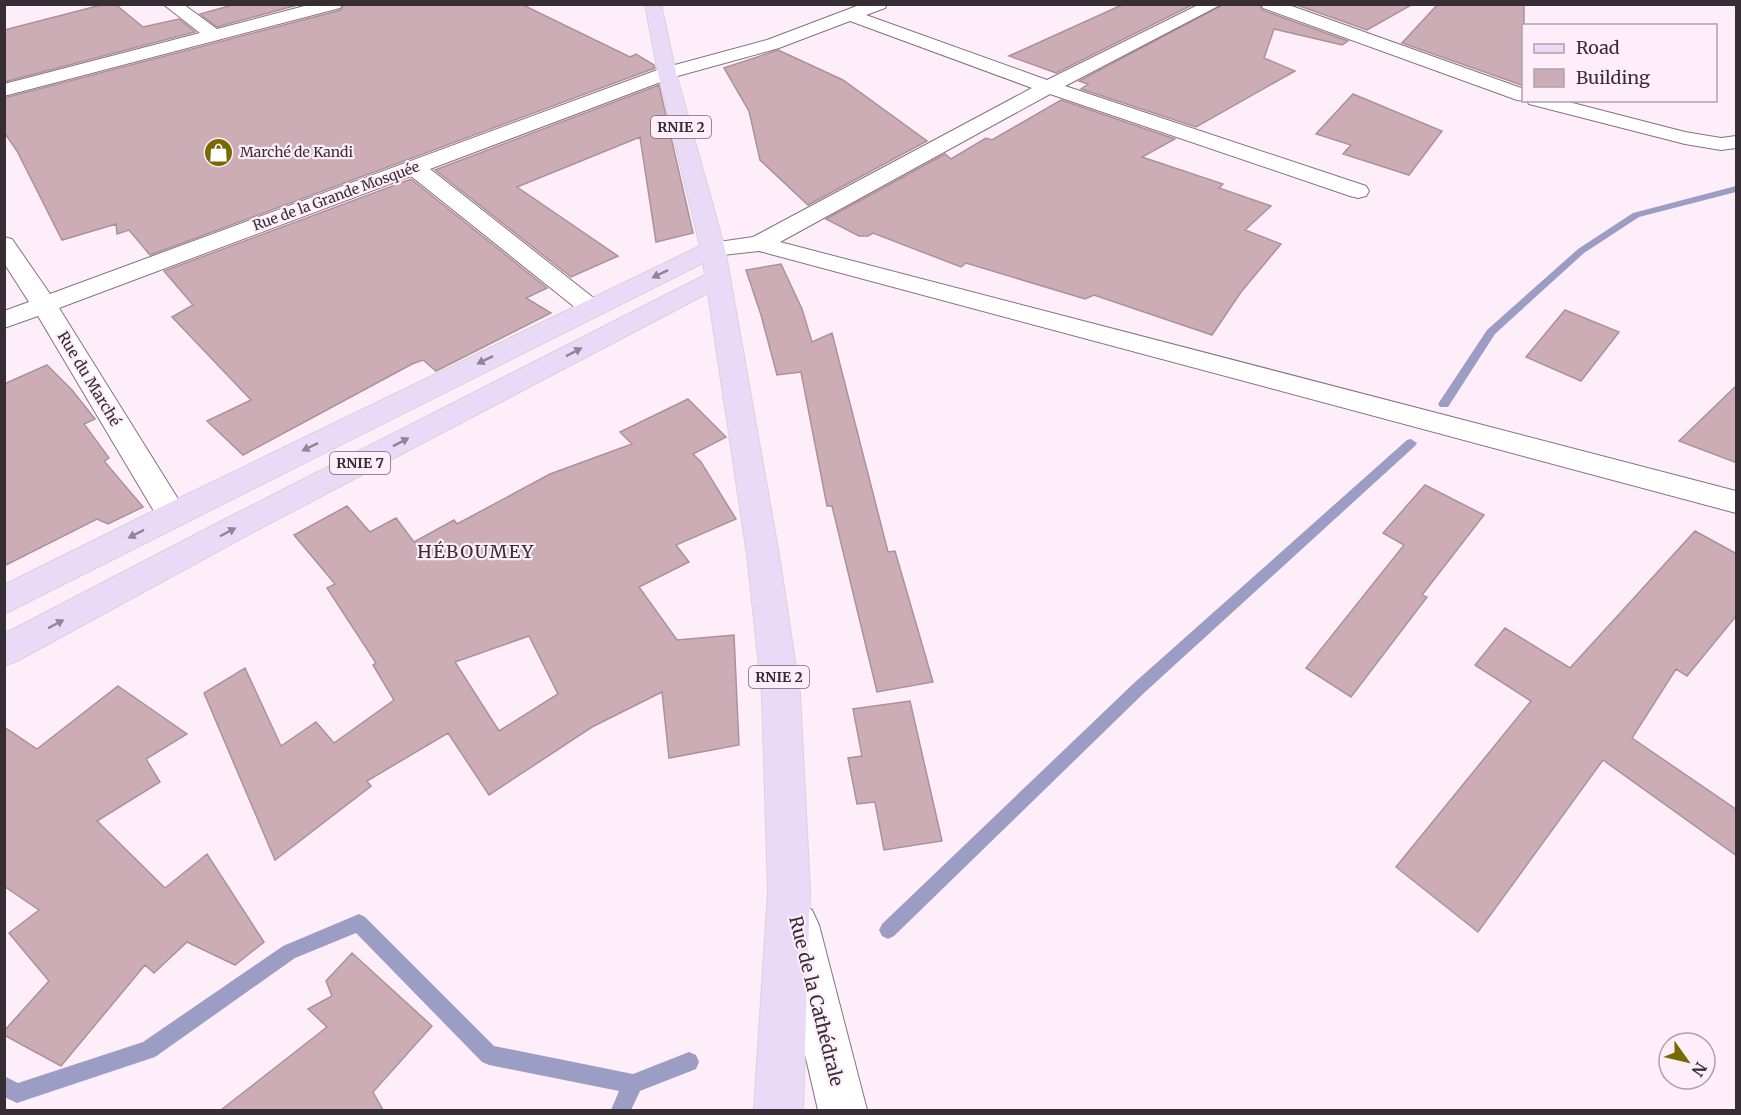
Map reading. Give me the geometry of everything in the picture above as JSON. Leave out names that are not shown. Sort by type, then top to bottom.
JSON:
[{"type":"main road","name":"RNIE 2","points":[[653,4],[667,73],[715,263],[763,555],[781,694],[789,891],[779,1110]]},
{"type":"main road","name":"RNIE 7","points":[[4,601],[172,515],[591,308],[715,263]]},
{"type":"main road","name":"RNIE 7","points":[[4,651],[248,521],[715,263]]},
{"type":"street","points":[[171,4],[214,35]]},
{"type":"street","points":[[4,90],[334,4]]},
{"type":"street","name":"Rue de la Grande Mosquée","points":[[4,320],[667,73],[763,47],[879,4]]},
{"type":"street","points":[[715,263],[759,244],[1048,87],[1214,4]]},
{"type":"street","points":[[1269,4],[1522,95]]},
{"type":"street","points":[[850,15],[1048,87],[1358,191]]},
{"type":"street","points":[[1544,102],[1685,138],[1721,144],[1737,142]]},
{"type":"street","points":[[414,167],[591,308]]},
{"type":"street","name":"Rue du Marché","points":[[4,244],[44,305],[172,515]]},
{"type":"street","points":[[759,244],[1737,502]]},
{"type":"street","name":"Rue de la Cathédrale","points":[[789,891],[843,1110]]},
{"type":"building","points":[[105,4],[115,4],[143,27],[179,19],[195,32],[4,82],[4,30]]},
{"type":"building","points":[[236,4],[301,4],[217,27],[200,14]]},
{"type":"building","name":"Marché de Kandi","points":[[344,4],[521,4],[630,57],[636,54],[654,65],[655,68],[150,255],[129,230],[117,234],[116,224],[62,240],[17,151],[4,132],[4,98],[341,10]]},
{"type":"building","points":[[1124,4],[1194,4],[1056,73],[1009,56]]},
{"type":"building","points":[[1224,4],[1259,4],[1262,10],[1348,41],[1342,45],[1274,29],[1264,58],[1295,71],[1196,127],[1081,89],[1088,84],[1079,81]]},
{"type":"building","points":[[1294,4],[1413,4],[1367,30]]},
{"type":"building","points":[[1438,4],[1524,4],[1522,85],[1402,43]]},
{"type":"building","points":[[778,50],[843,80],[927,141],[808,205],[760,160],[749,111],[724,68]]},
{"type":"building","points":[[659,85],[693,233],[656,242],[640,137],[517,187],[618,256],[571,277],[435,170]]},
{"type":"building","points":[[1353,94],[1442,131],[1409,175],[1343,154],[1351,145],[1316,134]]},
{"type":"building","points":[[1061,100],[1175,139],[1142,157],[1223,184],[1219,188],[1271,206],[1245,230],[1281,244],[1241,292],[1212,335],[1094,295],[1085,299],[966,263],[961,267],[873,233],[868,236],[859,236],[826,219],[945,154],[951,159],[986,138],[992,140]]},
{"type":"building","points":[[411,179],[547,288],[526,298],[551,313],[436,371],[423,360],[412,364],[243,455],[207,421],[251,400],[172,317],[193,305],[164,271]]},
{"type":"building","points":[[781,264],[802,309],[812,342],[832,333],[888,552],[895,551],[933,682],[877,692],[832,506],[827,506],[801,372],[777,375],[746,270]]},
{"type":"building","points":[[1565,310],[1619,332],[1581,381],[1526,357]]},
{"type":"building","points":[[47,365],[72,390],[95,419],[84,424],[109,458],[104,461],[143,507],[108,524],[97,519],[4,566],[4,384]]},
{"type":"building","points":[[1737,385],[1737,463],[1679,441]]},
{"type":"building","points":[[688,399],[726,437],[693,454],[701,462],[736,519],[676,545],[689,562],[639,587],[677,640],[734,635],[739,745],[669,758],[662,692],[592,727],[489,795],[448,733],[367,781],[371,786],[275,860],[204,693],[245,668],[281,746],[316,722],[334,743],[394,700],[373,665],[376,663],[327,588],[335,584],[294,535],[347,506],[370,532],[396,518],[414,542],[454,520],[457,524],[550,474],[632,444],[620,432]],"holes":[[[529,636],[558,694],[499,731],[455,662]]]},
{"type":"building","points":[[1425,485],[1484,515],[1422,595],[1427,597],[1351,697],[1306,668],[1404,545],[1383,533]]},
{"type":"building","points":[[1695,531],[1737,554],[1737,615],[1687,676],[1676,669],[1632,738],[1737,810],[1737,856],[1603,760],[1478,932],[1396,867],[1531,701],[1475,665],[1505,628],[1570,668]]},
{"type":"building","points":[[118,686],[187,734],[146,759],[160,782],[97,821],[165,888],[207,854],[264,942],[235,965],[187,942],[154,973],[145,965],[61,1066],[4,1035],[4,1031],[49,981],[9,933],[39,910],[4,886],[4,727],[37,749]]},
{"type":"building","points":[[910,701],[942,841],[884,850],[875,802],[857,804],[848,758],[862,756],[853,709]]},
{"type":"building","points":[[352,953],[432,1026],[373,1092],[383,1110],[221,1110],[327,1027],[308,1009],[332,996],[326,981]]},
{"type":"waterway","points":[[1444,404],[1491,332],[1581,251],[1636,215],[1736,189]]},
{"type":"waterway","points":[[888,930],[1139,688],[1411,443]]},
{"type":"waterway","points":[[4,1086],[17,1093],[148,1050],[289,952],[359,923],[489,1055],[633,1084]]},
{"type":"waterway","points":[[633,1084],[689,1062]]},
{"type":"waterway","points":[[621,1110],[633,1084]]},
{"type":"place","name":"Marché de Kandi","points":[[219,152]]},
{"type":"district","name":"HÉBOUMEY","points":[[476,552]]}]
